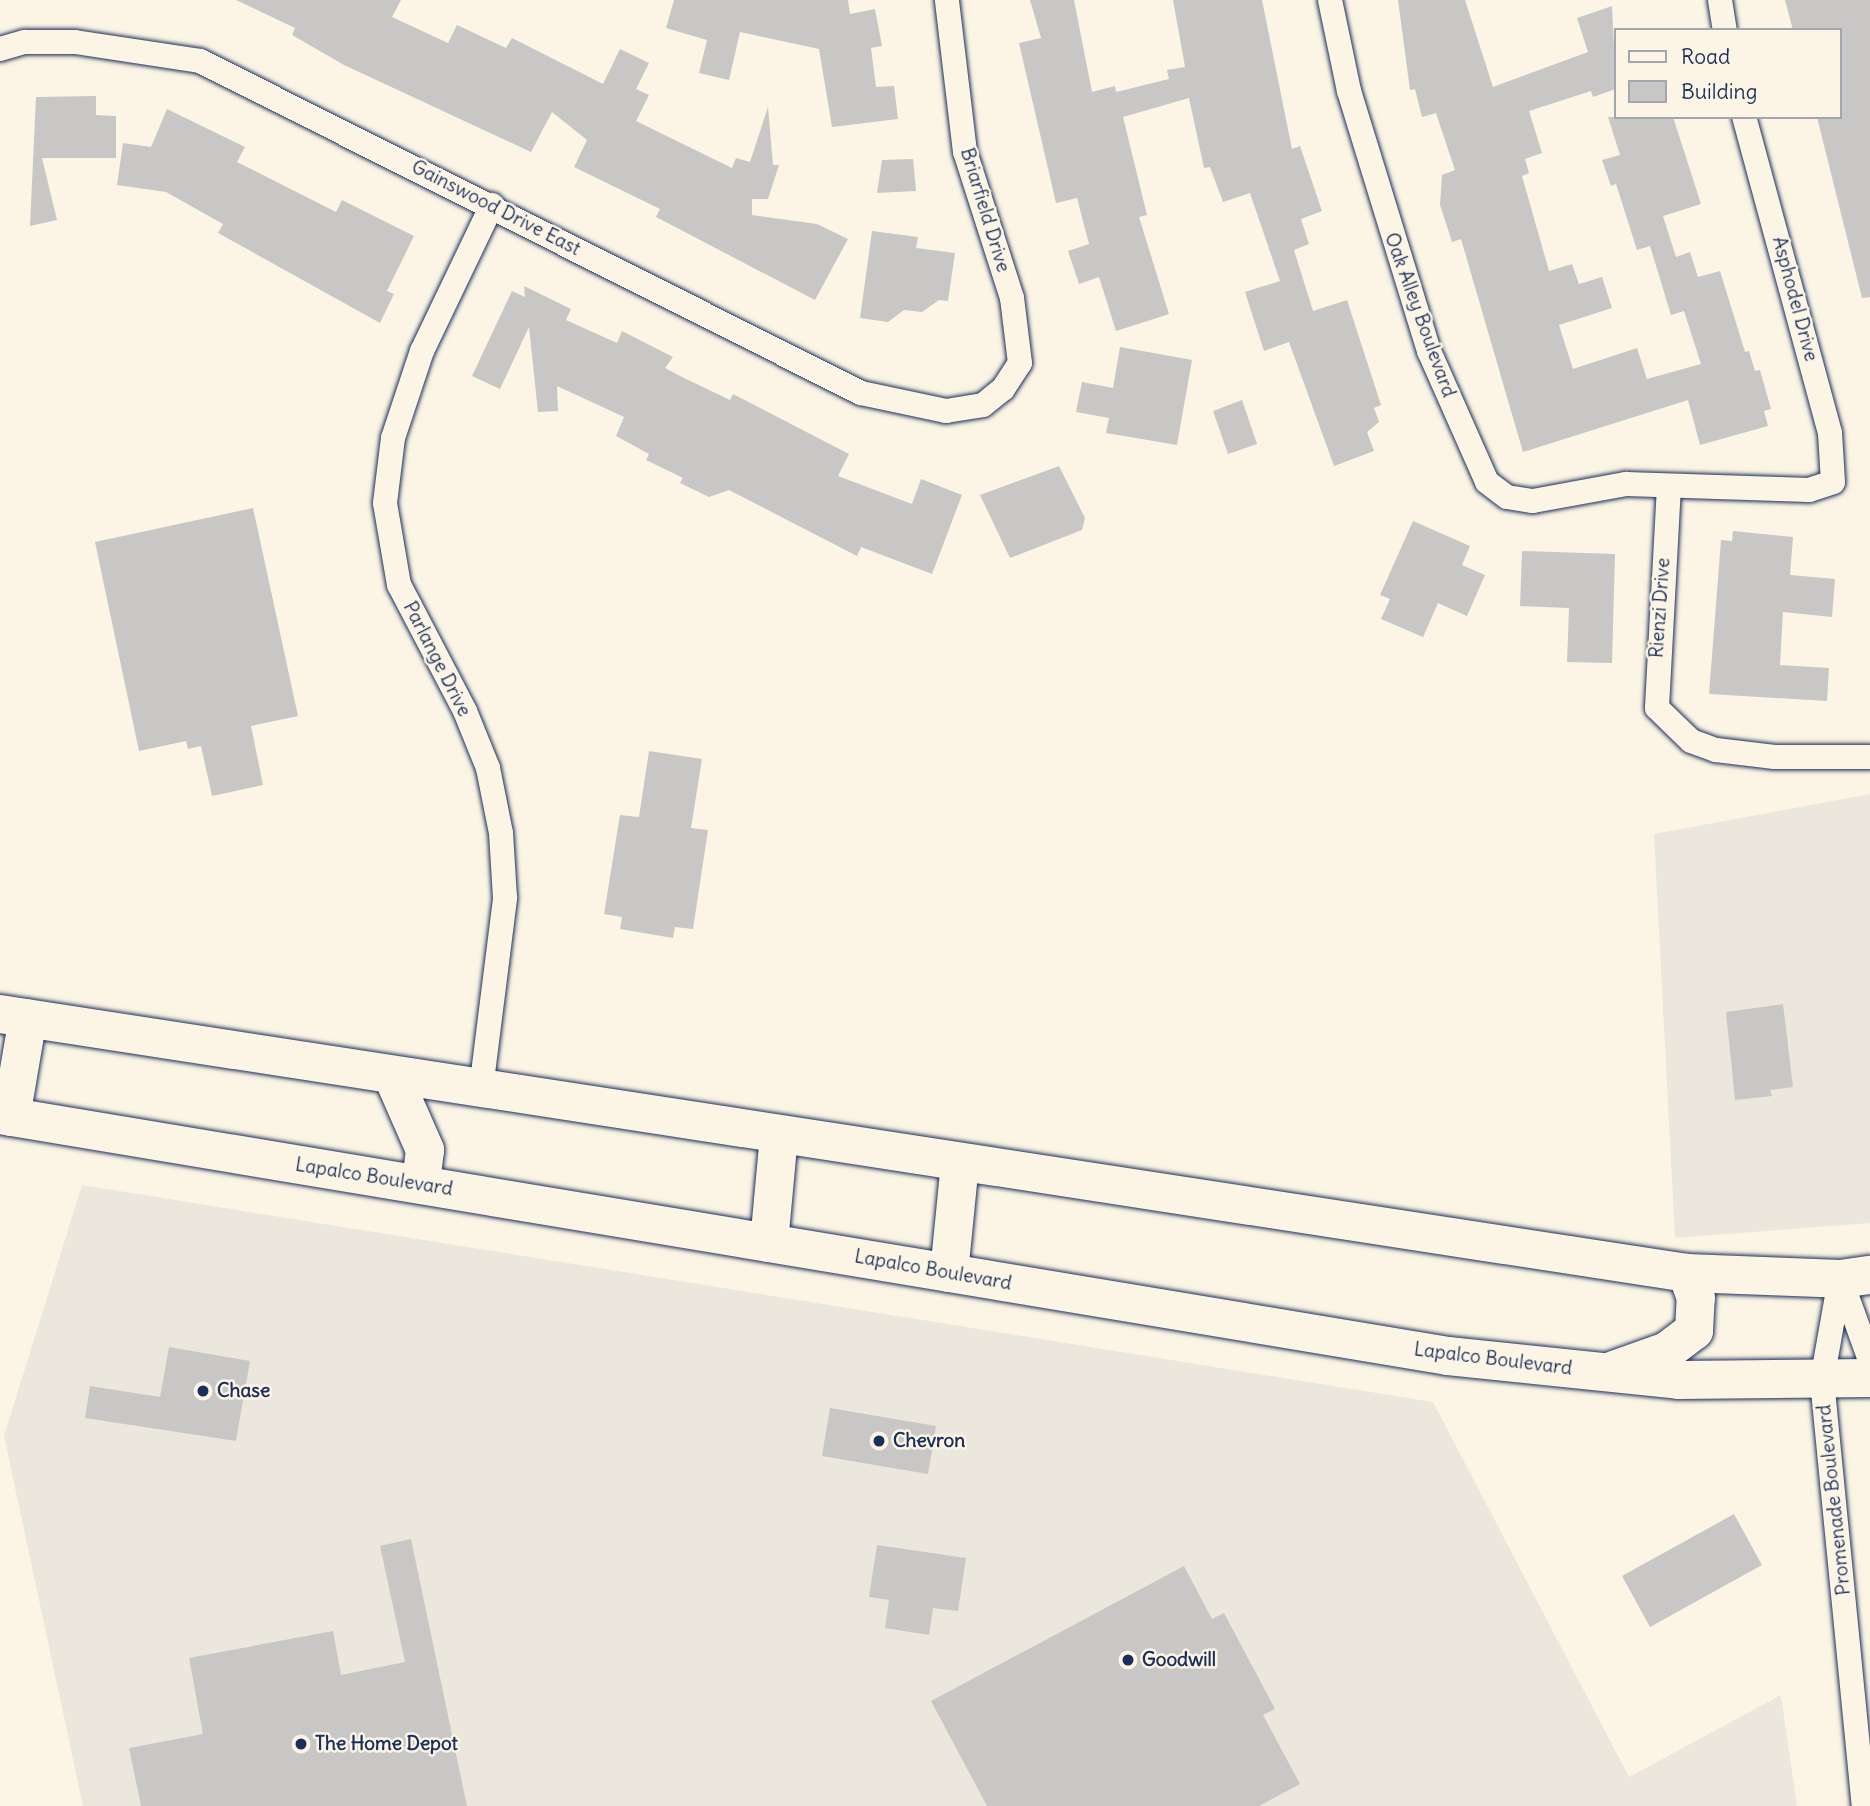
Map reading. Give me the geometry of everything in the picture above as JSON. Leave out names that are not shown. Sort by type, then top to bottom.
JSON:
[{"type":"main road","points":[[6,1116],[14,1016],[393,1077],[1687,1273],[1855,1277]]},
{"type":"main road","points":[[393,1077],[425,1150],[421,1185]]},
{"type":"main road","name":"Lapalco Boulevard","points":[[6,1116],[1448,1356],[1679,1380],[1870,1378]]},
{"type":"main road","points":[[769,1242],[779,1135]]},
{"type":"main road","points":[[949,1273],[960,1163]]},
{"type":"main road","points":[[1606,1373],[1667,1351],[1694,1331],[1696,1298],[1687,1273]]},
{"type":"street","name":"Briarfield Drive","points":[[947,0],[965,152],[1012,298],[1018,339],[1020,363],[1003,389],[982,405]]},
{"type":"street","name":"Oak Alley Boulevard","points":[[1330,0],[1385,219],[1429,351],[1487,482],[1507,497],[1533,501],[1626,484],[1809,490],[1833,482]]},
{"type":"street","points":[[1720,0],[1725,28]]},
{"type":"street","name":"Gainswood Drive East","points":[[0,49],[25,42],[75,42],[200,61],[492,205],[861,393],[946,411],[982,405]]},
{"type":"street","name":"Asphodel Drive","points":[[1745,119],[1830,433],[1833,482]]},
{"type":"street","name":"Parlange Drive","points":[[481,1089],[505,898],[501,833],[488,768],[465,711],[399,585],[385,503],[393,438],[422,351],[492,205]]},
{"type":"street","name":"Rienzi Drive","points":[[1669,486],[1655,673],[1657,708],[1691,741],[1716,750],[1775,757],[1870,757]]},
{"type":"street","points":[[1855,1277],[1870,1360]]},
{"type":"street","name":"Promenade Boulevard","points":[[1855,1277],[1822,1380],[1864,1806]]},
{"type":"shaded area","points":[[1870,794],[1870,1223],[1675,1238],[1654,834]]},
{"type":"shaded area","points":[[82,1185],[1433,1402],[1629,1777],[1781,1695],[1797,1806],[83,1806],[4,1436]]},
{"type":"building","points":[[236,0],[401,0],[392,17],[448,43],[457,25],[506,48],[512,38],[603,84],[620,49],[649,63],[636,89],[649,95],[636,121],[732,168],[736,158],[750,162],[768,107],[773,165],[779,165],[768,199],[752,199],[752,215],[817,224],[848,239],[815,300],[656,217],[660,209],[574,167],[587,140],[552,112],[531,152],[344,65],[292,35],[295,28]]},
{"type":"building","points":[[674,0],[848,0],[850,14],[875,9],[882,46],[871,48],[876,87],[894,86],[898,119],[832,127],[819,49],[740,32],[729,80],[699,73],[707,40],[666,28]]},
{"type":"building","points":[[1030,0],[1074,0],[1092,92],[1115,86],[1116,92],[1169,79],[1167,70],[1185,67],[1173,0],[1262,0],[1292,149],[1300,146],[1322,211],[1301,219],[1309,244],[1294,250],[1313,311],[1347,300],[1381,405],[1374,408],[1379,422],[1367,432],[1374,451],[1334,466],[1289,342],[1264,351],[1245,292],[1280,281],[1250,193],[1223,202],[1210,167],[1204,168],[1189,98],[1123,117],[1147,215],[1139,217],[1169,314],[1116,331],[1099,277],[1079,284],[1068,251],[1089,244],[1077,198],[1056,203],[1019,43],[1041,38]]},
{"type":"building","points":[[1398,0],[1465,0],[1493,87],[1588,52],[1577,18],[1612,6],[1615,89],[1593,97],[1591,91],[1529,111],[1542,153],[1525,159],[1529,173],[1522,176],[1549,271],[1572,264],[1579,284],[1602,277],[1612,308],[1559,325],[1573,369],[1637,348],[1647,379],[1701,364],[1684,311],[1671,315],[1650,246],[1637,250],[1616,184],[1611,186],[1602,160],[1620,155],[1608,117],[1674,119],[1701,204],[1663,216],[1676,257],[1690,252],[1698,277],[1720,271],[1745,352],[1749,351],[1755,371],[1760,370],[1771,409],[1764,411],[1768,426],[1700,445],[1688,400],[1523,452],[1461,239],[1452,242],[1440,205],[1442,175],[1455,170],[1436,113],[1422,117],[1415,89],[1410,90]]},
{"type":"building","points":[[1785,0],[1870,0],[1870,297],[1862,298],[1817,119],[1842,119],[1842,28],[1792,28]]},
{"type":"building","points":[[96,96],[96,115],[116,116],[116,158],[42,158],[57,220],[30,226],[36,97]]},
{"type":"building","points":[[167,109],[245,147],[237,162],[336,212],[342,200],[414,236],[387,291],[394,294],[380,323],[218,233],[223,224],[166,192],[117,185],[123,143],[151,147]]},
{"type":"building","points":[[913,159],[916,191],[877,193],[882,160]]},
{"type":"building","points":[[872,231],[918,237],[916,248],[955,253],[948,301],[939,300],[922,312],[904,310],[888,322],[860,318]]},
{"type":"building","points":[[524,286],[571,309],[566,320],[617,343],[622,331],[673,357],[665,368],[730,400],[733,394],[849,454],[838,476],[912,504],[921,479],[962,495],[932,574],[861,547],[857,556],[729,490],[709,497],[680,483],[683,478],[646,460],[649,454],[616,436],[624,417],[557,386],[558,411],[538,412],[529,327],[500,389],[472,376],[512,291],[525,297]]},
{"type":"building","points":[[1120,347],[1192,360],[1177,445],[1106,433],[1109,418],[1076,412],[1082,382],[1113,388]]},
{"type":"building","points":[[1242,400],[1257,444],[1228,454],[1213,411]]},
{"type":"building","points":[[1059,466],[1085,518],[1082,530],[1010,558],[980,495]]},
{"type":"building","points":[[253,508],[298,716],[251,726],[263,785],[212,796],[201,746],[188,749],[186,741],[139,751],[95,542]]},
{"type":"building","points":[[1413,521],[1470,546],[1462,565],[1485,575],[1467,616],[1438,603],[1423,637],[1381,619],[1390,599],[1380,595]]},
{"type":"building","points":[[1733,531],[1793,537],[1790,575],[1835,579],[1832,617],[1783,612],[1780,665],[1829,668],[1827,701],[1709,694],[1721,540],[1732,541]]},
{"type":"building","points":[[1522,551],[1615,554],[1612,663],[1567,662],[1569,608],[1520,606]]},
{"type":"building","points":[[649,751],[702,759],[691,828],[708,830],[693,929],[675,927],[673,938],[620,929],[622,917],[604,914],[620,815],[639,817]]},
{"type":"building","points":[[1783,1004],[1793,1087],[1770,1090],[1772,1096],[1735,1100],[1726,1012]]},
{"type":"building","name":"Chase","points":[[169,1347],[250,1361],[236,1441],[85,1418],[90,1386],[160,1397]]},
{"type":"building","name":"Chevron","points":[[830,1408],[936,1426],[928,1474],[822,1456]]},
{"type":"building","points":[[1734,1514],[1762,1565],[1650,1627],[1622,1576]]},
{"type":"building","name":"The Home Depot","points":[[411,1539],[467,1806],[141,1806],[129,1748],[203,1734],[189,1658],[333,1631],[341,1675],[405,1662],[380,1546]]},
{"type":"building","points":[[877,1545],[966,1558],[958,1611],[933,1608],[929,1635],[885,1628],[889,1600],[869,1597]]},
{"type":"building","name":"Goodwill","points":[[1184,1566],[1212,1619],[1224,1613],[1275,1709],[1263,1715],[1300,1784],[1259,1806],[987,1806],[931,1701]]},
{"type":"place","name":"Chase","points":[[203,1391]]},
{"type":"place","name":"Chevron","points":[[879,1441]]},
{"type":"place","name":"Goodwill","points":[[1128,1660]]},
{"type":"place","name":"The Home Depot","points":[[301,1744]]}]
